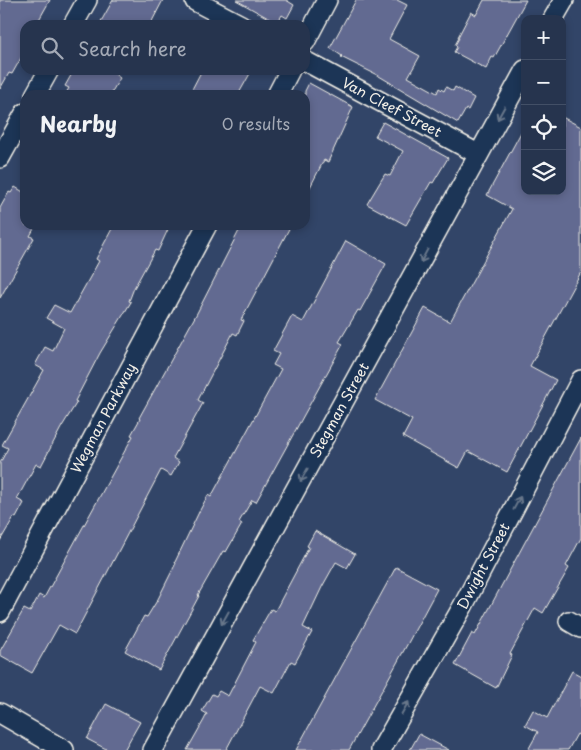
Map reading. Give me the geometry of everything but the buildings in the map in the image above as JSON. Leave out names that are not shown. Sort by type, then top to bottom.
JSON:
[{"type":"street","points":[[76,20],[87,0]]},
{"type":"street","points":[[310,32],[327,0]]},
{"type":"street","points":[[555,15],[564,0]]},
{"type":"street","points":[[195,1],[231,20]]},
{"type":"street","name":"Van Cleef Street","points":[[310,64],[478,154]]},
{"type":"street","points":[[38,90],[46,75]]},
{"type":"street","points":[[280,90],[287,75]]},
{"type":"street","name":"Stegman Street","points":[[153,750],[521,77]]},
{"type":"street","points":[[0,158],[20,122]]},
{"type":"street","name":"Wegman Parkway","points":[[0,612],[204,230]]},
{"type":"street","name":"Dwight Street","points":[[381,750],[463,606],[581,380]]},
{"type":"street","points":[[0,713],[64,750]]}]
